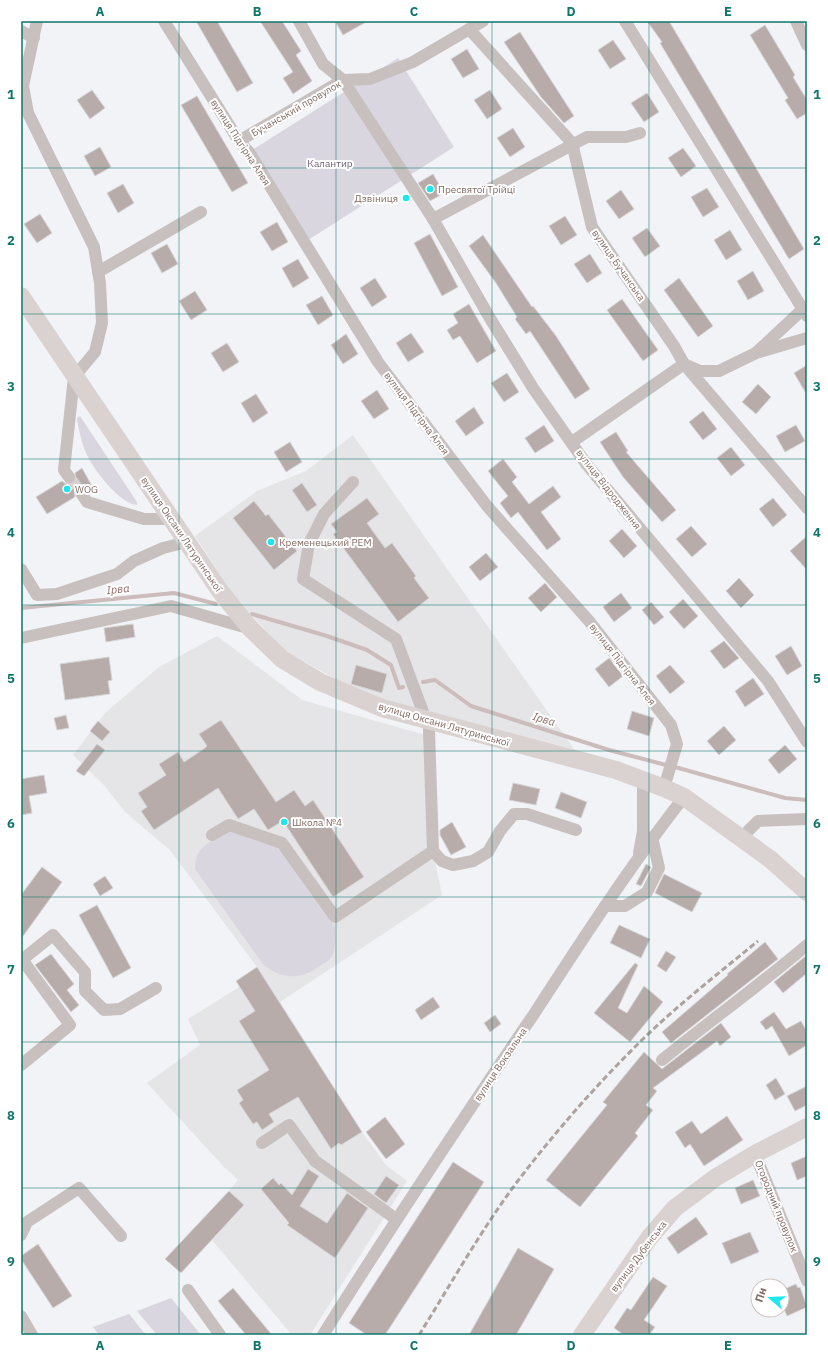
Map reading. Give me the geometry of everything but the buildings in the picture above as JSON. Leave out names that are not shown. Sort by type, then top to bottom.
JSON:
[{"type":"highway","name":"вулиця Оксани Лятуринської","points":[[21,296],[74,377],[220,591],[251,629],[282,659],[320,682],[382,708],[616,770],[664,788],[684,797],[741,838],[770,860],[807,892]]},
{"type":"highway","name":"вулиця Дубенська","points":[[582,1335],[649,1238],[675,1208],[715,1178],[755,1154],[807,1127]]},
{"type":"street","points":[[37,21],[23,86],[28,114],[94,247],[98,272],[102,323],[95,352],[74,377],[64,470],[69,477]]},
{"type":"street","name":"вулиця Підгірна Алея","points":[[164,21],[239,141],[249,152],[378,362],[487,506],[589,621],[671,725],[677,744],[664,788]]},
{"type":"street","name":"вулиця Відродження","points":[[299,21],[323,64],[343,80],[433,219],[491,320],[533,388],[587,465],[629,517],[768,681],[807,742]]},
{"type":"street","name":"Бучанський провулок","points":[[239,141],[343,80],[370,79],[412,62],[470,30],[483,21]]},
{"type":"street","points":[[625,21],[805,313],[756,353]]},
{"type":"street","points":[[796,21],[807,45]]},
{"type":"street","name":"вулиця Бучанська","points":[[470,30],[572,143],[592,227],[674,346],[684,364],[807,508]]},
{"type":"street","points":[[21,31],[34,38]]},
{"type":"street","points":[[433,219],[572,143],[587,137],[626,137],[640,134]]},
{"type":"street","points":[[98,272],[201,212]]},
{"type":"street","points":[[572,442],[684,364],[700,372],[718,371],[756,353],[807,338]]},
{"type":"street","points":[[353,482],[324,514],[309,544],[303,579],[396,639],[429,721],[433,851],[442,861],[453,865],[473,861],[488,852],[500,831],[514,814],[527,814],[576,830]]},
{"type":"street","points":[[81,493],[87,502],[144,519],[172,519]]},
{"type":"street","points":[[21,569],[37,595],[57,594],[117,574],[134,561],[164,548],[188,542]]},
{"type":"street","points":[[21,638],[171,606],[251,629]]},
{"type":"street","points":[[638,858],[643,831],[643,780]]},
{"type":"street","name":"вулиця Вокзальна","points":[[323,1335],[396,1219],[605,906],[652,837],[684,797]]},
{"type":"street","points":[[741,838],[758,821],[807,819]]},
{"type":"street","points":[[212,835],[229,825],[282,843],[335,917],[433,851]]},
{"type":"street","points":[[605,906],[625,906],[647,892],[659,868],[652,837]]},
{"type":"street","points":[[21,1065],[70,1025],[22,959],[53,935],[84,972],[85,991],[104,1010],[120,1010],[156,988]]},
{"type":"street","points":[[662,1060],[698,1030],[776,972],[807,945]]},
{"type":"street","points":[[262,1143],[289,1125],[315,1161],[396,1219]]},
{"type":"street","name":"Огородний провулок","points":[[755,1154],[807,1281]]},
{"type":"street","points":[[21,1235],[27,1222],[79,1188],[121,1236]]},
{"type":"street","points":[[188,1290],[220,1335]]},
{"type":"street","points":[[21,1316],[32,1335]]},
{"type":"shaded area","name":"Кременецький РЕМ","points":[[353,435],[574,749],[385,700],[344,684],[286,651],[258,622],[226,584],[195,536],[257,491],[306,471]]},
{"type":"shaded area","name":"Школа №4","points":[[217,636],[302,700],[429,736],[433,851],[442,895],[280,1002],[362,1132],[386,1165],[407,1181],[310,1335],[292,1335],[212,1240],[244,1206],[229,1191],[238,1180],[224,1167],[147,1083],[200,1045],[188,1019],[239,987],[236,981],[257,967],[170,850],[125,812],[103,784],[73,755],[105,713],[159,667]]},
{"type":"green space","name":"Калантир","points":[[398,58],[454,147],[305,242],[249,152]]},
{"type":"green space","points":[[80,416],[137,502],[137,505],[123,499],[116,493],[91,463],[80,435],[77,418]]},
{"type":"green space","points":[[230,830],[279,847],[335,927],[333,954],[329,960],[314,970],[292,976],[277,973],[263,964],[195,869],[198,854],[201,849],[211,841]]},
{"type":"green space","points":[[171,1298],[201,1335],[157,1335],[137,1311]]},
{"type":"green space","points":[[129,1314],[146,1335],[99,1335],[93,1327]]},
{"type":"waterway","name":"Ірва","points":[[21,608],[174,593],[216,604]]},
{"type":"waterway","name":"Ірва","points":[[252,614],[327,636],[367,650],[391,665],[399,688],[403,687]]},
{"type":"waterway","name":"Ірва","points":[[423,682],[435,680],[471,706],[609,750],[666,765]]},
{"type":"waterway","name":"Ірва","points":[[675,767],[785,798],[807,800]]},
{"type":"tunnel","points":[[69,477],[81,493]]},
{"type":"railway","points":[[419,1335],[504,1200],[531,1163],[562,1126],[593,1090],[643,1039],[699,989],[758,941]]},
{"type":"place","name":"Пресвятої Трійці","points":[[430,189]]},
{"type":"place","name":"Дзвіниця","points":[[406,198]]},
{"type":"place","name":"WOG","points":[[67,489]]},
{"type":"place","name":"Кременецький РЕМ","points":[[271,542]]},
{"type":"place","name":"Школа №4","points":[[284,822]]}]
